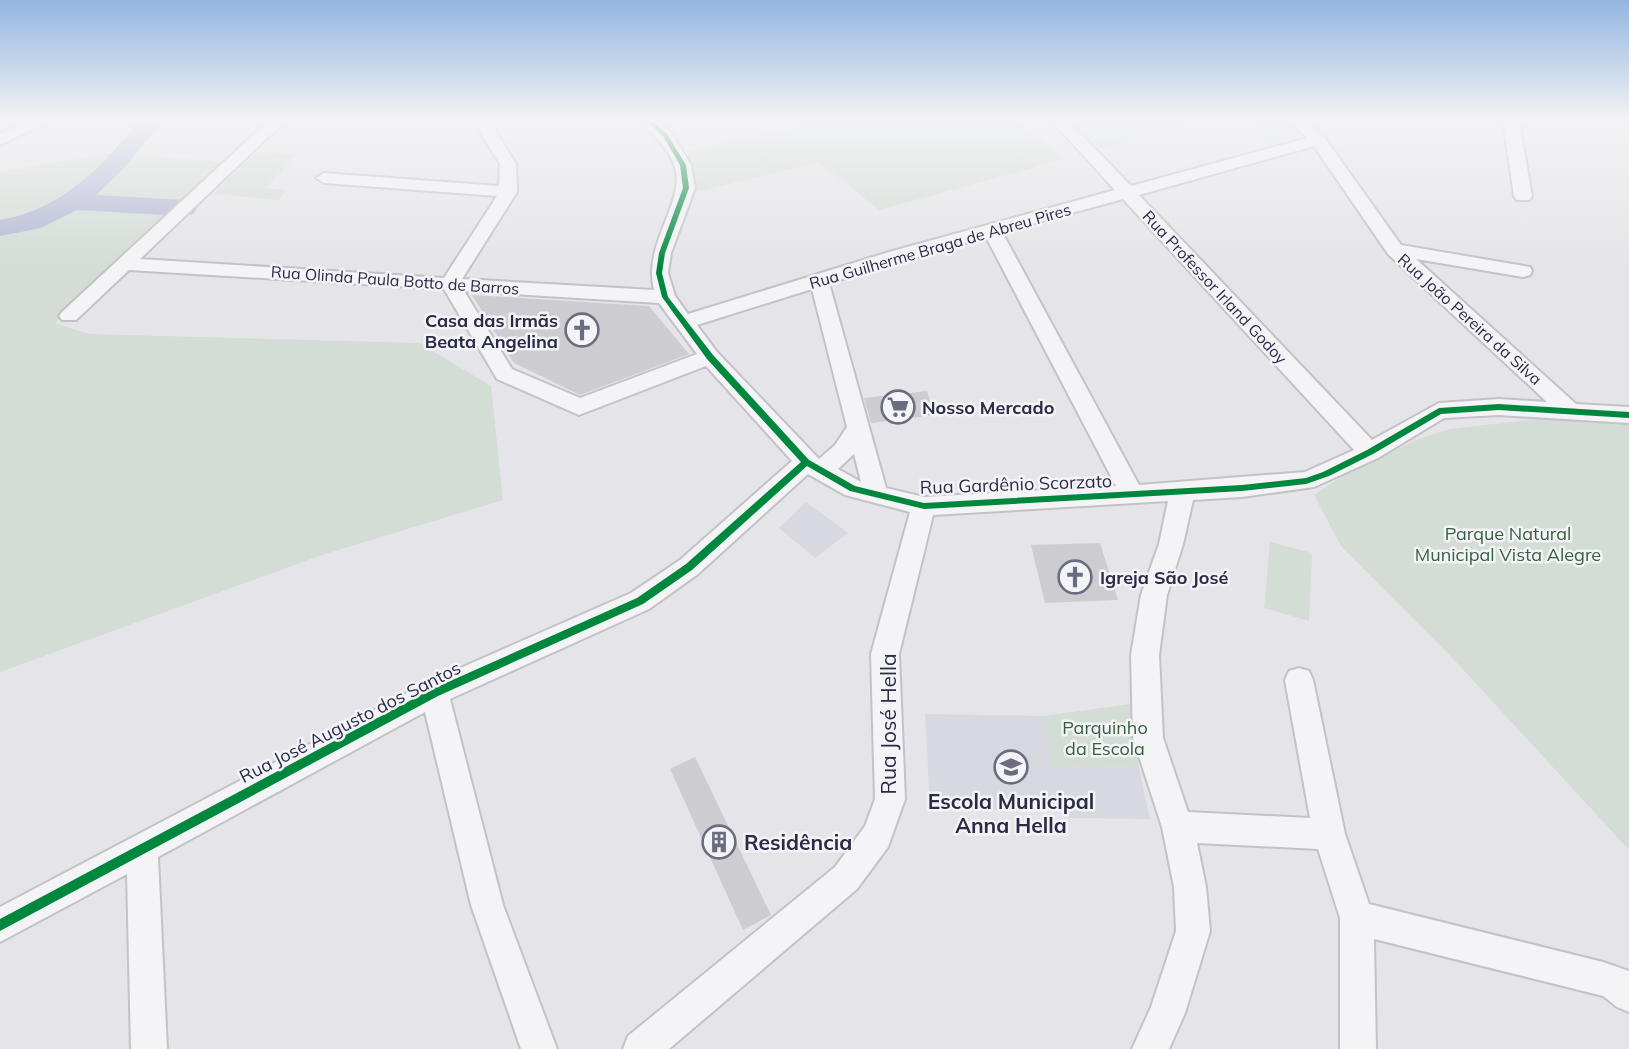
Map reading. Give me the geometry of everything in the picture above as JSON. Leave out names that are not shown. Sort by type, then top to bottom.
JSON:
[{"type":"street","points":[[69,316],[225,170]]},
{"type":"street","points":[[508,170],[508,192],[450,283],[504,374],[579,407],[710,357]]},
{"type":"street","points":[[665,297],[659,273],[662,253],[686,188],[684,170]]},
{"type":"street","name":"Rua Professor Irland Godoy","points":[[1106,170],[1370,452]]},
{"type":"street","name":"Rua Guilherme Braga de Abreu Pires","points":[[685,322],[820,280],[1207,170]]},
{"type":"street","name":"Rua João Pereira da Silva","points":[[1339,170],[1395,250],[1572,413]]},
{"type":"street","points":[[1519,170],[1523,196]]},
{"type":"street","points":[[324,178],[508,192]]},
{"type":"street","points":[[992,230],[1133,496]]},
{"type":"street","points":[[1395,250],[1523,271]]},
{"type":"street","name":"Rua Olinda Paula Botto de Barros","points":[[125,264],[665,297]]},
{"type":"street","points":[[820,280],[876,495]]},
{"type":"street","name":"Rua Gardênio Scorzato","points":[[665,297],[710,357],[812,466],[853,489],[924,506],[1182,494],[1306,481],[1370,452],[1440,411],[1499,407],[1629,415]]},
{"type":"street","name":"Rua José Augusto dos Santos","points":[[0,925],[434,693],[640,601],[689,567],[812,466],[838,458],[851,443],[859,424]]},
{"type":"street","points":[[1150,1049],[1167,1013],[1193,931],[1190,887],[1178,827],[1148,738],[1146,654],[1154,595],[1171,544],[1182,494]]},
{"type":"street","name":"Rua José Hella","points":[[641,1049],[846,878],[877,836],[890,799],[885,654],[924,506]]},
{"type":"street","points":[[1299,680],[1329,834],[1357,918],[1358,1049]]},
{"type":"street","points":[[434,693],[486,905],[539,1049]]},
{"type":"street","points":[[1178,827],[1329,834]]},
{"type":"street","points":[[142,849],[149,1049]]},
{"type":"street","points":[[1357,918],[1603,979],[1618,984],[1629,995]]},
{"type":"shaded area","points":[[806,502],[848,533],[815,558],[779,528]]},
{"type":"shaded area","name":"Escola Municipal Anna Hella","points":[[925,714],[1044,716],[1051,766],[1139,768],[1150,819],[1069,818],[1068,811],[930,809]]},
{"type":"green space","points":[[215,170],[178,202],[147,238],[55,323],[89,334],[419,343],[491,386],[503,500],[322,555],[0,672],[0,172]]},
{"type":"green space","points":[[238,170],[282,170],[265,188],[287,190],[279,200],[213,194]]},
{"type":"green space","points":[[691,170],[786,170],[696,192]]},
{"type":"green space","points":[[829,170],[1025,170],[879,210]]},
{"type":"green space","name":"Parque Natural Municipal Vista Alegre","points":[[1537,419],[1629,421],[1629,850],[1459,665],[1341,546],[1314,495],[1342,476],[1418,439],[1450,429]]},
{"type":"green space","points":[[1270,542],[1312,553],[1309,621],[1264,608]]},
{"type":"green space","name":"Parquinho da Escola","points":[[1130,704],[1139,768],[1051,766],[1044,716]]},
{"type":"building","name":"Casa das Irmãs Beata Angelina","points":[[472,295],[649,306],[689,354],[580,395],[514,363]]},
{"type":"building","name":"Nosso Mercado","points":[[927,391],[935,415],[871,423],[864,398]]},
{"type":"building","name":"Igreja São José","points":[[1100,543],[1118,600],[1045,603],[1031,545]]},
{"type":"building","name":"Residência","points":[[695,757],[771,915],[743,930],[670,769]]},
{"type":"waterway","points":[[71,202],[108,170]]},
{"type":"waterway","points":[[0,228],[49,216],[71,202]]},
{"type":"waterway","points":[[71,202],[184,208]]},
{"type":"cycle path","points":[[684,170],[686,188],[662,253],[659,273],[665,297],[710,357],[806,462],[853,489],[924,506],[1242,488],[1306,481],[1326,474],[1370,452],[1439,411],[1499,407],[1629,415]]},
{"type":"cycle path","points":[[0,925],[434,693],[640,601],[689,567],[806,462]]},
{"type":"place","name":"Casa das Irmãs Beata Angelina","points":[[582,330]]},
{"type":"place","name":"Nosso Mercado","points":[[898,407]]},
{"type":"place","name":"Igreja São José","points":[[1075,577]]},
{"type":"place","name":"Escola Municipal Anna Hella","points":[[1011,767]]},
{"type":"place","name":"Residência","points":[[719,842]]}]
